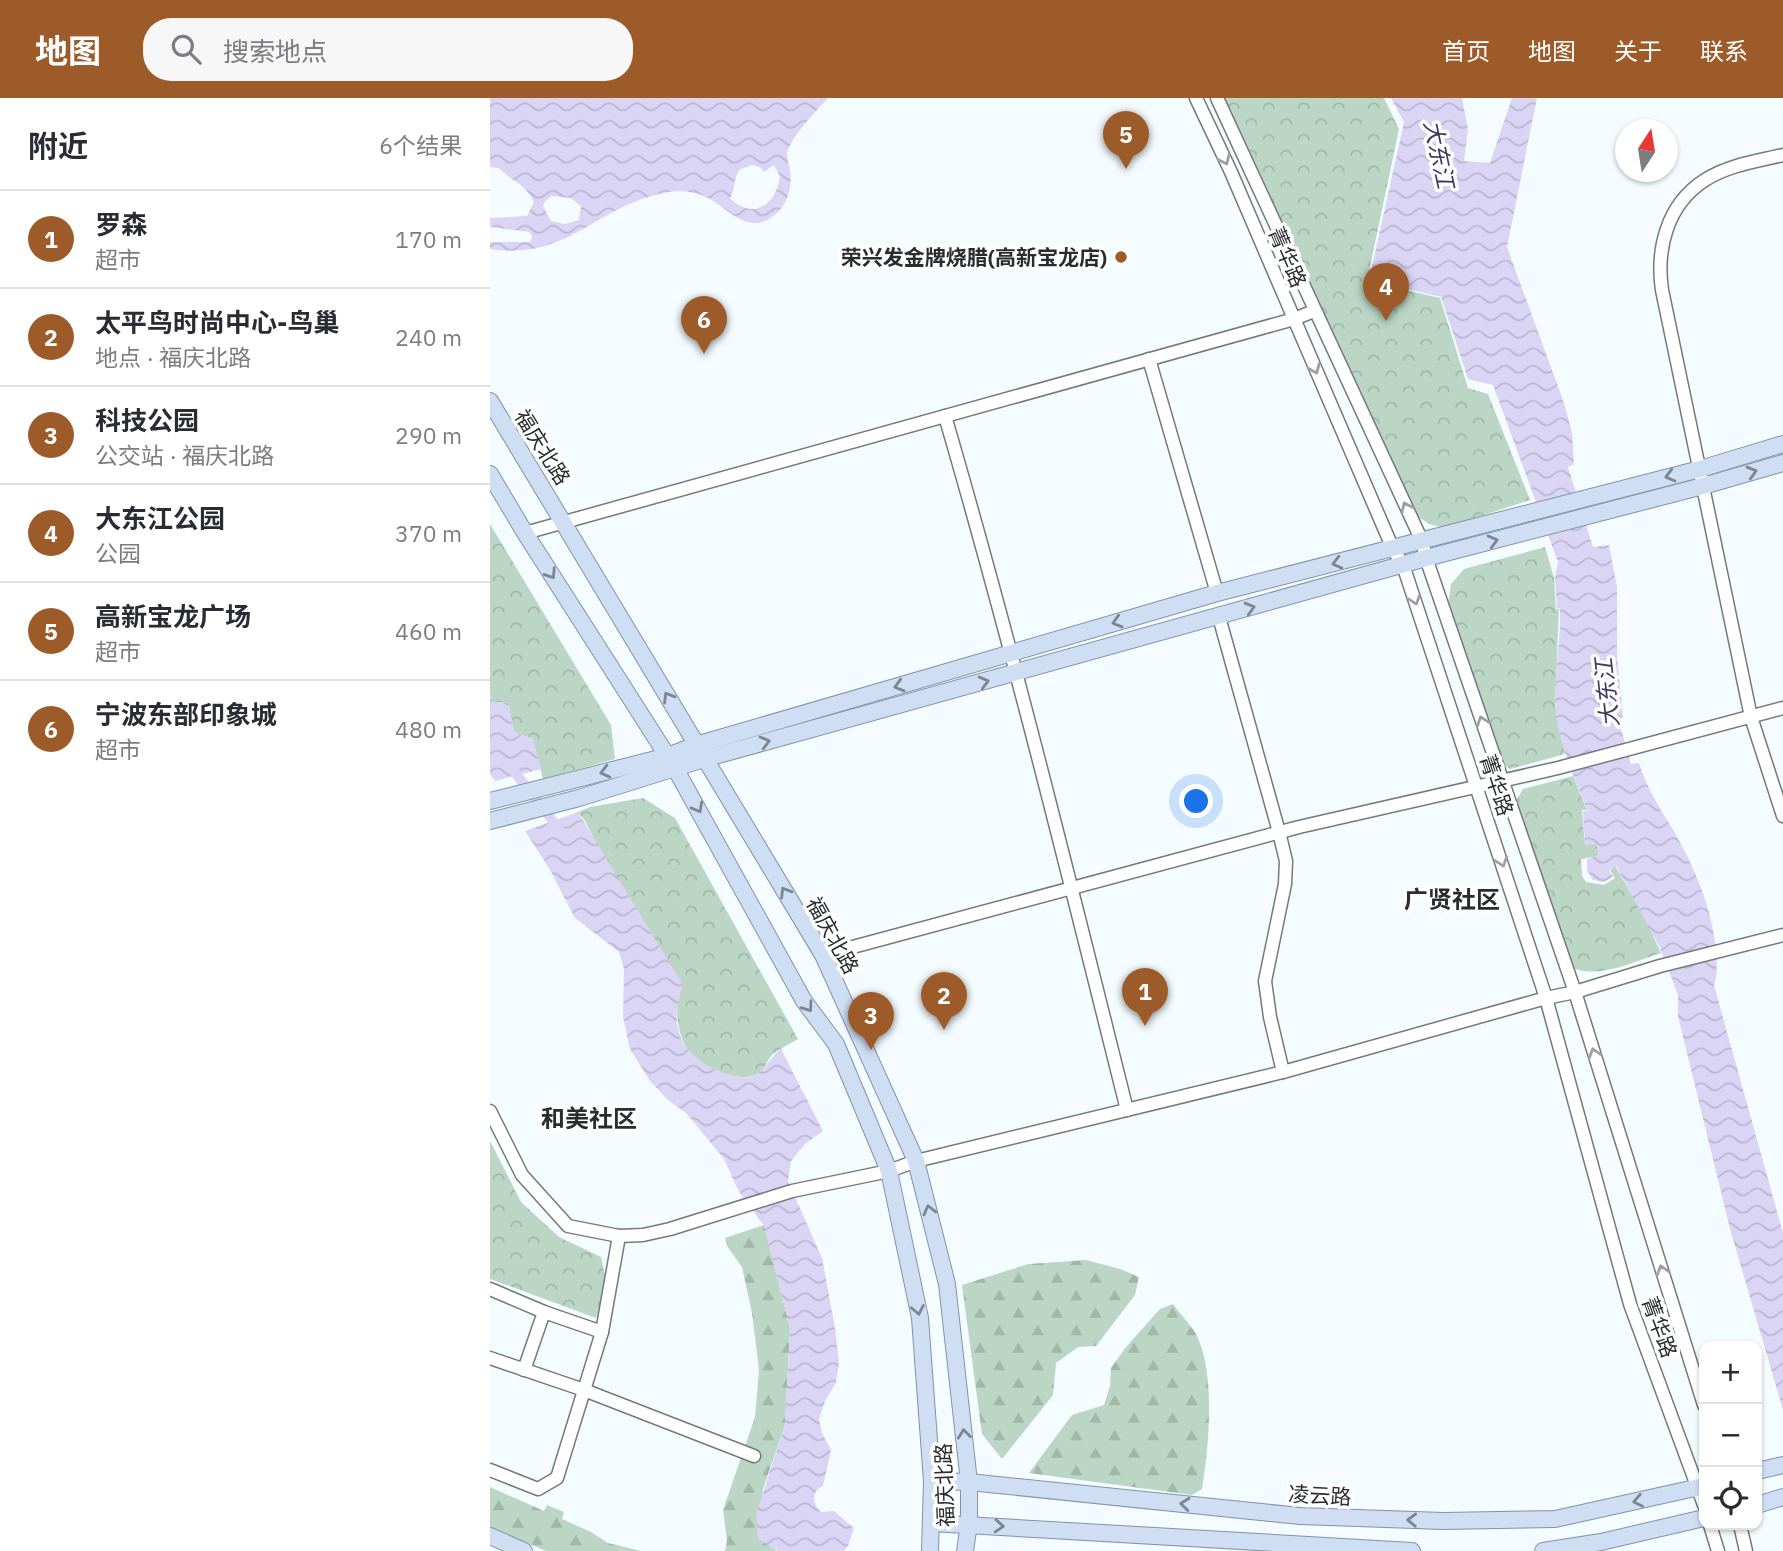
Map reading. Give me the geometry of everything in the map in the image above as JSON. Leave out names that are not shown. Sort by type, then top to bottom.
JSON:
[{"type":"main road","name":"福庆北路","points":[[490,401],[823,955],[916,1161],[947,1283],[969,1482],[969,1524],[965,1551]]},
{"type":"main road","points":[[490,821],[563,802],[700,752],[1010,653],[1217,593],[1700,469],[1783,444]]},
{"type":"main road","points":[[700,752],[1015,673],[1426,558],[1783,463]]},
{"type":"main road","name":"福庆北路","points":[[490,474],[671,762],[804,1002],[836,1044],[889,1171],[920,1318],[932,1481],[930,1551]]},
{"type":"main road","points":[[490,801],[671,762]]},
{"type":"main road","points":[[1762,1470],[1783,1465]]},
{"type":"main road","name":"凌云路","points":[[932,1481],[969,1482],[1300,1516],[1443,1521],[1555,1519],[1699,1488]]},
{"type":"main road","points":[[1762,1503],[1783,1497]]},
{"type":"main road","points":[[1543,1551],[1601,1542],[1699,1519]]},
{"type":"main road","points":[[931,1523],[1412,1551]]},
{"type":"main road","points":[[490,1536],[524,1551]]},
{"type":"street","name":"菁华路","points":[[1196,98],[1231,172],[1393,549],[1403,565],[1546,998],[1630,1304],[1699,1479]]},
{"type":"street","points":[[1217,98],[1422,541],[1575,992],[1704,1404]]},
{"type":"street","points":[[1783,155],[1728,169],[1704,180],[1672,216],[1662,240],[1659,266],[1752,717],[1783,816]]},
{"type":"street","points":[[525,533],[1294,319],[1314,311]]},
{"type":"street","points":[[1149,359],[1217,593]]},
{"type":"street","points":[[945,416],[1072,888],[1127,1110]]},
{"type":"street","points":[[1219,617],[1286,862],[1282,909],[1265,981],[1283,1073]]},
{"type":"street","points":[[823,955],[1279,832],[1559,768],[1783,708]]},
{"type":"street","points":[[490,1111],[522,1175],[568,1226],[619,1236],[643,1235],[792,1191],[889,1171],[916,1161],[1283,1073],[1660,966],[1783,935]]},
{"type":"street","points":[[490,1470],[538,1489],[557,1478],[602,1332],[619,1236]]},
{"type":"street","points":[[490,1289],[602,1332]]},
{"type":"street","points":[[524,1370],[544,1311]]},
{"type":"street","points":[[490,1358],[584,1390],[754,1455]]},
{"type":"street","points":[[1712,1530],[1718,1551]]},
{"type":"street","points":[[1741,1530],[1746,1551]]},
{"type":"green space","points":[[1223,98],[1384,98],[1399,129],[1367,281],[1440,298],[1468,388],[1488,394],[1530,500],[1444,528],[1429,524],[1417,516],[1242,144]]},
{"type":"green space","points":[[490,524],[611,725],[615,759],[543,779],[533,739],[514,732],[508,703],[493,702],[490,693]]},
{"type":"green space","points":[[1545,547],[1554,578],[1556,609],[1559,609],[1555,705],[1565,754],[1510,769],[1502,764],[1448,604],[1451,584],[1464,569]]},
{"type":"green space","points":[[1573,776],[1587,810],[1582,810],[1585,845],[1596,843],[1599,856],[1581,859],[1582,876],[1586,882],[1604,885],[1615,878],[1610,870],[1615,866],[1645,918],[1661,953],[1604,971],[1592,972],[1570,967],[1516,810],[1517,799],[1523,789]]},
{"type":"green space","points":[[643,798],[675,818],[798,1039],[774,1053],[757,1074],[740,1077],[719,1072],[698,1060],[685,1045],[679,1027],[677,1003],[578,812],[590,807]]},
{"type":"green space","points":[[490,1141],[521,1202],[559,1237],[601,1257],[607,1284],[596,1318],[490,1279]]},
{"type":"green space","points":[[764,1225],[790,1328],[785,1425],[763,1489],[758,1538],[777,1551],[725,1551],[727,1541],[723,1510],[755,1417],[759,1370],[752,1313],[742,1267],[727,1246],[725,1238]]},
{"type":"green space","points":[[1086,1260],[1139,1277],[1135,1295],[1096,1346],[1078,1347],[1056,1363],[1053,1395],[1002,1459],[982,1434],[962,1285],[1028,1264]]},
{"type":"green space","points":[[1173,1304],[1196,1334],[1206,1369],[1209,1410],[1202,1489],[1192,1495],[1029,1473],[1072,1415],[1104,1405],[1110,1386],[1111,1368],[1160,1309]]},
{"type":"green space","points":[[490,1487],[544,1511],[547,1505],[564,1512],[562,1519],[608,1543],[641,1551],[546,1551],[490,1527]]},
{"type":"water","points":[[490,98],[828,98],[804,125],[789,148],[787,156],[791,183],[782,208],[762,222],[745,221],[713,201],[691,192],[664,193],[619,209],[561,240],[541,247],[517,251],[490,249],[490,242],[531,242],[532,236],[529,232],[490,227],[490,218],[527,216],[534,202],[522,186],[499,168],[490,167]],"holes":[[[752,165],[760,167],[764,172],[774,165],[780,177],[774,195],[762,207],[755,209],[739,205],[730,198],[739,170]],[[552,196],[571,198],[581,206],[579,220],[565,224],[551,221],[543,206]]]},
{"type":"water","name":"大东江","points":[[1391,98],[1462,98],[1468,129],[1464,161],[1490,163],[1512,98],[1537,98],[1507,247],[1564,403],[1572,433],[1574,464],[1568,467],[1593,547],[1609,545],[1617,587],[1617,656],[1623,717],[1618,719],[1631,764],[1639,763],[1689,861],[1709,914],[1715,942],[1714,985],[1783,1233],[1783,1410],[1730,1229],[1678,1016],[1678,995],[1660,948],[1616,866],[1609,870],[1613,877],[1604,882],[1593,880],[1587,870],[1587,859],[1599,855],[1596,843],[1585,845],[1583,811],[1588,811],[1564,751],[1556,714],[1555,690],[1560,628],[1555,577],[1558,562],[1493,385],[1468,379],[1441,297],[1369,280],[1404,122]]},
{"type":"water","points":[[490,693],[494,702],[508,703],[514,732],[533,739],[541,769],[495,781],[490,774]]},
{"type":"water","points":[[578,812],[683,985],[677,1024],[685,1046],[704,1063],[737,1077],[754,1076],[781,1049],[823,1131],[805,1144],[791,1161],[788,1181],[822,1258],[835,1328],[839,1363],[836,1383],[825,1401],[819,1419],[822,1433],[831,1450],[823,1486],[816,1491],[814,1498],[821,1512],[834,1511],[854,1528],[844,1551],[778,1551],[758,1539],[756,1514],[785,1425],[790,1328],[764,1226],[738,1190],[724,1159],[687,1114],[667,1099],[650,1081],[630,1049],[623,1017],[624,969],[619,952],[575,918],[549,868],[525,831]]},
{"type":"waterway","points":[[509,765],[560,830]]},
{"type":"place","name":"高新宝龙广场","points":[[1126,169]]},
{"type":"place","name":"荣兴发金牌烧腊(高新宝龙店)","points":[[1121,257]]},
{"type":"place","name":"大东江公园","points":[[1386,321]]},
{"type":"place","name":"宁波东部印象城","points":[[704,354]]},
{"type":"place","name":"罗森","points":[[1145,1026]]},
{"type":"place","name":"太平鸟时尚中心-鸟巢","points":[[944,1030]]},
{"type":"place","name":"科技公园","points":[[871,1050]]},
{"type":"district","name":"广贤社区","points":[[1452,899]]},
{"type":"district","name":"和美社区","points":[[589,1118]]}]
